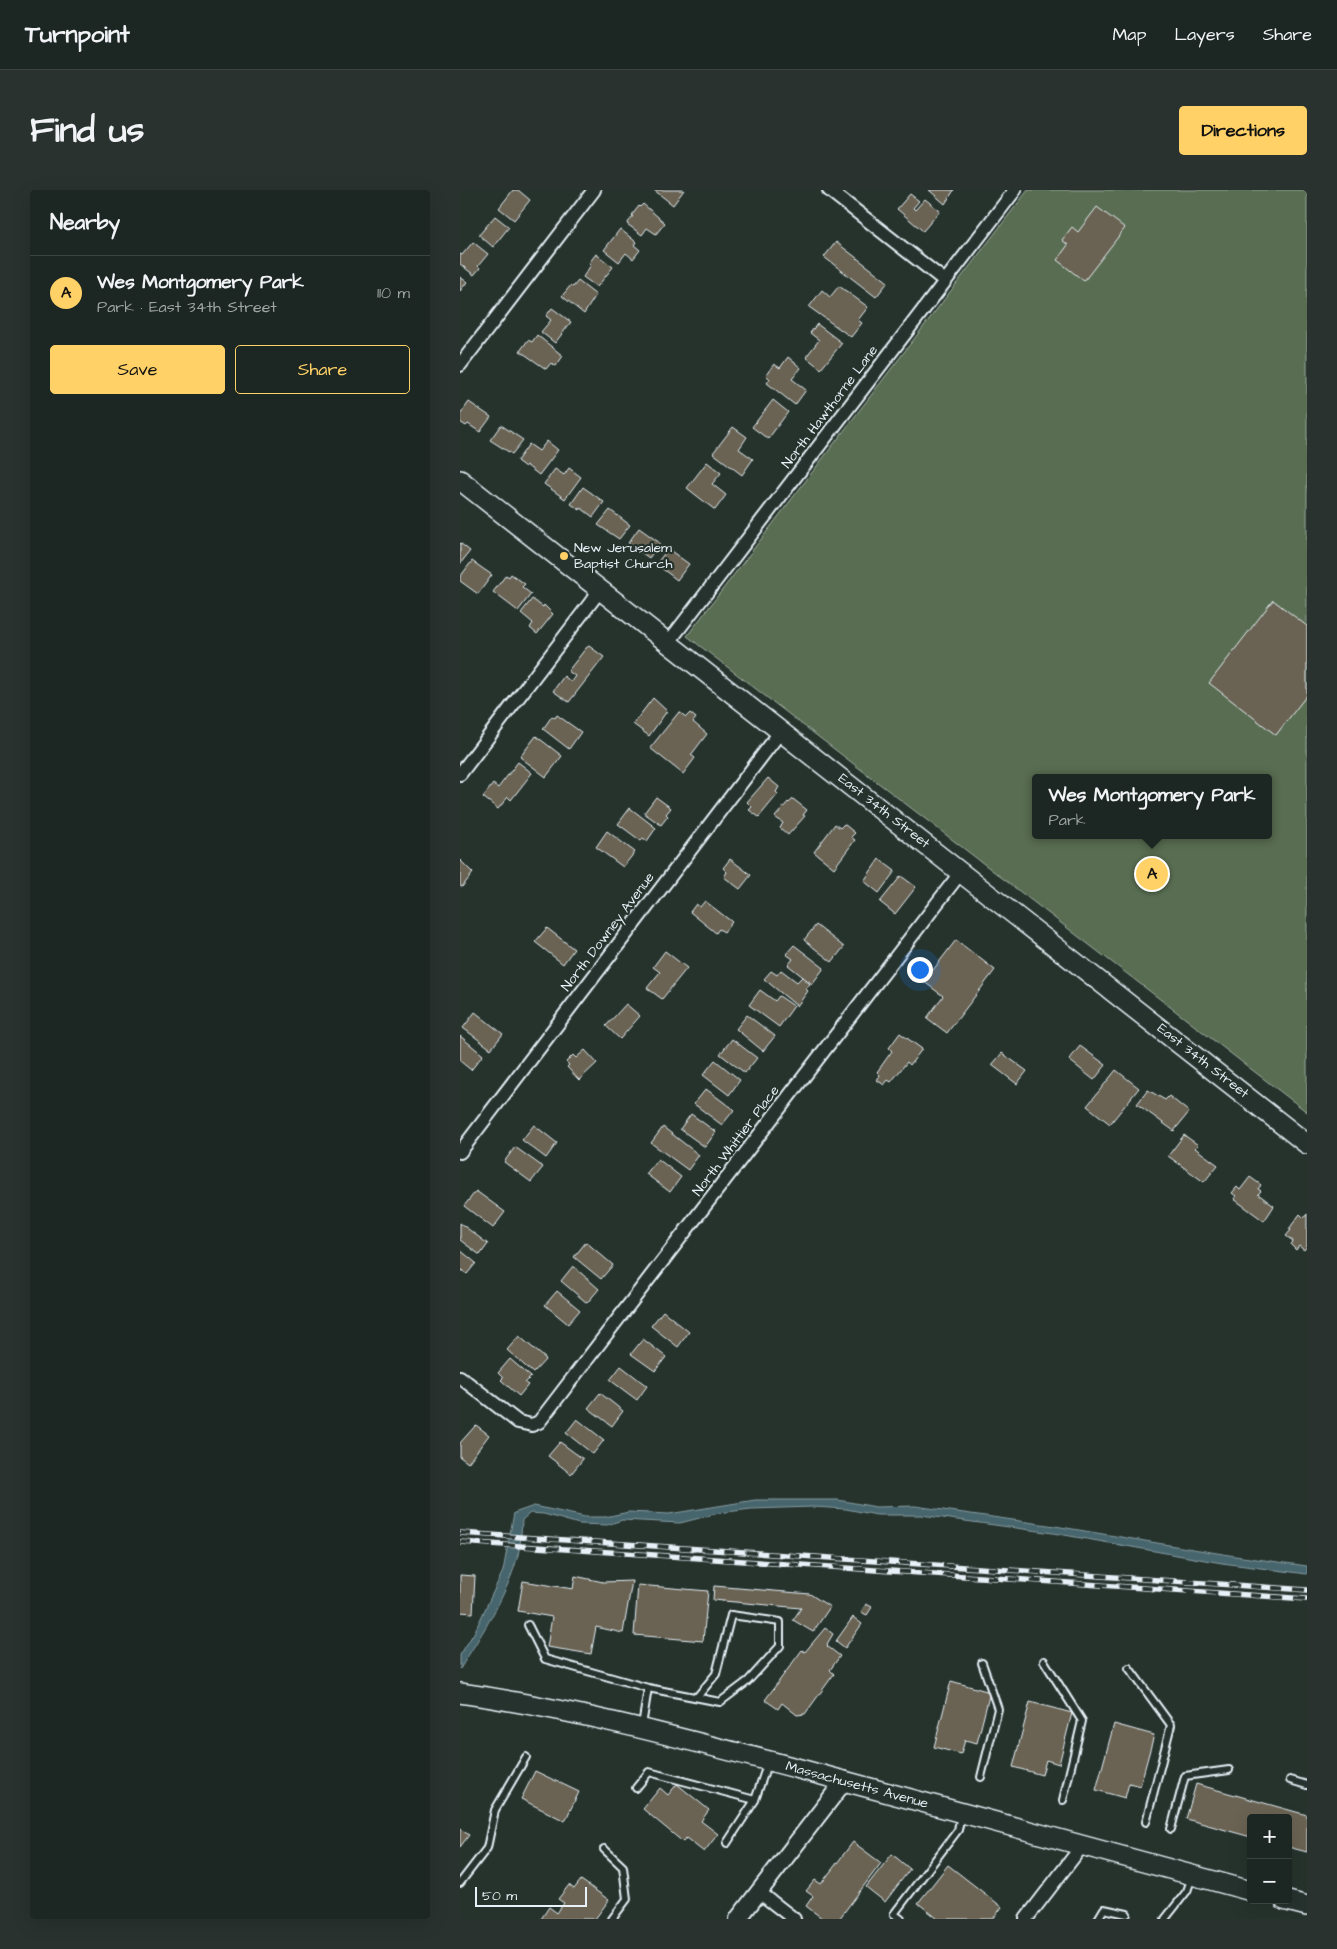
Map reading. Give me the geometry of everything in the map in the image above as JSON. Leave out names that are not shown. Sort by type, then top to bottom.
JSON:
[{"type":"main road","name":"East 34th Street","points":[[460,480],[1307,1144]]},
{"type":"main road","name":"Massachusetts Avenue","points":[[460,1693],[527,1704],[642,1728],[844,1780],[1247,1890]]},
{"type":"main road","points":[[1292,1902],[1307,1906]]},
{"type":"street","points":[[460,366],[594,190]]},
{"type":"street","points":[[830,190],[945,281]]},
{"type":"street","name":"North Hawthorne Lane","points":[[668,642],[1015,190]]},
{"type":"street","points":[[460,774],[601,589]]},
{"type":"street","name":"North Downey Avenue","points":[[460,1152],[781,731]]},
{"type":"street","name":"North Whittier Place","points":[[460,1376],[518,1422],[532,1425],[539,1422],[961,872]]},
{"type":"street","points":[[738,1919],[844,1780]]},
{"type":"street","points":[[1026,1919],[1082,1846]]},
{"type":"street","points":[[759,1892],[794,1919]]},
{"type":"lane","points":[[528,1625],[546,1659],[648,1688],[720,1702],[748,1681],[780,1646],[780,1622],[731,1615],[716,1674],[696,1697]]},
{"type":"lane","points":[[1044,1661],[1082,1721],[1063,1800]]},
{"type":"lane","points":[[981,1777],[998,1709],[982,1663]]},
{"type":"lane","points":[[1129,1668],[1171,1725],[1146,1822]]},
{"type":"lane","points":[[642,1728],[648,1688]]},
{"type":"lane","points":[[460,1883],[487,1848],[495,1810],[526,1757]]},
{"type":"lane","points":[[726,1843],[755,1800],[768,1761]]},
{"type":"lane","points":[[1172,1829],[1184,1776],[1229,1770]]},
{"type":"lane","points":[[636,1788],[650,1772],[755,1800]]},
{"type":"lane","points":[[1290,1780],[1307,1785]]},
{"type":"lane","points":[[901,1919],[894,1914],[958,1830],[961,1812]]},
{"type":"lane","points":[[604,1849],[623,1867],[627,1899],[612,1919]]},
{"type":"lane","points":[[1165,1919],[1187,1890],[1192,1875]]},
{"type":"lane","points":[[1098,1919],[1104,1909],[1127,1914]]},
{"type":"green space","points":[[1028,190],[1307,190],[1307,1112],[687,636]]},
{"type":"water","points":[[755,1500],[838,1500],[876,1507],[915,1506],[1307,1566],[1307,1574],[1222,1563],[1053,1533],[921,1515],[877,1515],[846,1509],[814,1507],[751,1509],[719,1513],[680,1523],[622,1520],[607,1525],[579,1524],[544,1514],[530,1513],[522,1520],[519,1551],[501,1600],[460,1669],[460,1655],[474,1633],[503,1571],[514,1513],[534,1506],[585,1517],[605,1517],[629,1512],[669,1514]]},
{"type":"building","points":[[513,190],[518,190],[530,200],[514,220],[499,208]]},
{"type":"building","points":[[654,190],[684,190],[673,205]]},
{"type":"building","points":[[929,190],[954,190],[945,204]]},
{"type":"building","points":[[910,194],[919,201],[913,208],[915,210],[925,199],[940,211],[923,231],[897,209]]},
{"type":"building","points":[[643,204],[665,223],[656,234],[647,228],[642,235],[627,224],[639,206]]},
{"type":"building","points":[[1097,207],[1125,228],[1084,281],[1057,260],[1068,245],[1062,240],[1072,227],[1078,232]]},
{"type":"building","points":[[495,216],[509,227],[493,247],[479,235]]},
{"type":"building","points":[[620,229],[636,242],[634,245],[640,250],[633,259],[626,253],[619,262],[604,250]]},
{"type":"building","points":[[473,242],[488,254],[478,266],[480,268],[474,275],[460,264],[460,254],[462,255]]},
{"type":"building","points":[[836,242],[888,282],[876,297],[824,257]]},
{"type":"building","points":[[596,254],[613,267],[597,287],[583,277],[591,265],[589,263]]},
{"type":"building","points":[[460,277],[467,282],[460,291]]},
{"type":"building","points":[[578,281],[596,295],[584,314],[562,296],[571,285],[573,287]]},
{"type":"building","points":[[839,286],[868,307],[858,320],[862,323],[851,337],[809,307],[822,290],[830,297]]},
{"type":"building","points":[[552,308],[571,322],[555,343],[541,332],[551,320],[546,316]]},
{"type":"building","points":[[817,324],[842,343],[821,369],[806,357],[819,340],[810,333]]},
{"type":"building","points":[[537,335],[563,356],[556,366],[551,363],[546,369],[520,351],[528,340],[532,342]]},
{"type":"building","points":[[788,357],[801,368],[792,379],[806,390],[795,405],[767,383],[770,379],[766,375],[774,364],[780,368]]},
{"type":"building","points":[[773,400],[788,412],[768,439],[752,427]]},
{"type":"building","points":[[469,402],[491,417],[480,432],[468,424],[466,426],[460,422],[460,415]]},
{"type":"building","points":[[501,425],[523,440],[512,454],[490,440]]},
{"type":"building","points":[[733,427],[747,437],[739,449],[753,459],[742,475],[713,453]]},
{"type":"building","points":[[547,441],[558,450],[539,475],[517,461],[529,444],[539,451]]},
{"type":"building","points":[[707,462],[721,473],[712,484],[726,495],[715,510],[687,488]]},
{"type":"building","points":[[569,468],[581,477],[565,499],[544,484],[555,469],[564,475]]},
{"type":"building","points":[[583,487],[604,502],[593,517],[581,508],[580,510],[571,504]]},
{"type":"building","points":[[610,510],[630,525],[619,539],[598,525]]},
{"type":"building","points":[[639,528],[660,543],[649,558],[628,543]]},
{"type":"building","points":[[460,543],[470,551],[460,564]]},
{"type":"building","points":[[668,549],[689,564],[677,580],[656,564]]},
{"type":"building","points":[[472,561],[492,575],[478,594],[460,581],[460,577]]},
{"type":"building","points":[[511,574],[525,584],[522,587],[531,594],[518,611],[493,592],[506,575],[509,577]]},
{"type":"building","points":[[532,599],[543,607],[544,605],[553,614],[537,634],[530,628],[533,623],[521,613]]},
{"type":"building","points":[[1273,600],[1307,626],[1307,695],[1276,735],[1209,683]]},
{"type":"building","points":[[589,646],[604,657],[569,702],[553,691],[564,676],[571,682],[575,676],[568,671]]},
{"type":"building","points":[[653,698],[667,711],[649,736],[633,724]]},
{"type":"building","points":[[679,712],[686,717],[690,713],[696,718],[693,722],[707,734],[691,755],[695,758],[683,774],[650,748]]},
{"type":"building","points":[[557,715],[581,732],[569,749],[543,729],[552,716],[555,718]]},
{"type":"building","points":[[536,736],[562,756],[546,777],[520,757]]},
{"type":"building","points":[[518,762],[532,773],[511,800],[508,797],[498,809],[483,797],[493,784],[498,788]]},
{"type":"building","points":[[768,778],[779,787],[776,792],[778,794],[759,817],[749,810],[752,807],[747,802]]},
{"type":"building","points":[[656,797],[671,808],[661,825],[644,813]]},
{"type":"building","points":[[793,799],[807,810],[803,815],[805,816],[788,835],[780,828],[783,823],[775,817]]},
{"type":"building","points":[[630,808],[656,828],[647,841],[643,838],[641,841],[618,824]]},
{"type":"building","points":[[835,824],[840,828],[844,824],[855,833],[851,837],[855,840],[834,868],[814,852]]},
{"type":"building","points":[[607,831],[635,852],[623,867],[596,847]]},
{"type":"building","points":[[730,859],[751,875],[740,889],[724,877],[727,872],[723,868]]},
{"type":"building","points":[[879,859],[895,871],[879,893],[864,881]]},
{"type":"building","points":[[460,860],[473,873],[462,887],[460,886]]},
{"type":"building","points":[[901,876],[916,887],[895,914],[880,902]]},
{"type":"building","points":[[705,901],[732,922],[724,932],[719,929],[716,933],[690,912],[696,904],[700,907]]},
{"type":"building","points":[[816,925],[844,947],[832,962],[804,940]]},
{"type":"building","points":[[547,928],[574,949],[563,964],[535,942]]},
{"type":"building","points":[[956,940],[995,970],[947,1033],[927,1018],[943,996],[919,978],[928,967],[933,970]]},
{"type":"building","points":[[794,945],[824,968],[812,984],[788,965],[793,959],[786,954]]},
{"type":"building","points":[[665,951],[687,968],[662,999],[647,988],[660,972],[653,967]]},
{"type":"building","points":[[781,970],[797,982],[802,977],[810,984],[806,989],[808,991],[797,1006],[764,979],[771,971],[777,975]]},
{"type":"building","points":[[760,990],[775,1001],[779,996],[794,1006],[779,1027],[749,1005]]},
{"type":"building","points":[[626,1004],[640,1016],[620,1039],[606,1026]]},
{"type":"building","points":[[475,1012],[503,1034],[491,1049],[463,1028]]},
{"type":"building","points":[[747,1015],[775,1036],[763,1051],[736,1029]]},
{"type":"building","points":[[900,1033],[922,1049],[910,1065],[907,1062],[891,1082],[888,1080],[884,1085],[877,1080],[880,1075],[877,1072],[892,1051],[889,1048]]},
{"type":"building","points":[[460,1036],[483,1055],[471,1070],[460,1061]]},
{"type":"building","points":[[732,1039],[757,1058],[745,1073],[720,1054]]},
{"type":"building","points":[[1080,1046],[1106,1065],[1094,1080],[1069,1060]]},
{"type":"building","points":[[585,1050],[597,1063],[579,1080],[567,1067],[569,1065],[566,1062],[573,1055],[576,1058]]},
{"type":"building","points":[[1002,1053],[1027,1071],[1017,1084],[992,1065]]},
{"type":"building","points":[[715,1060],[740,1080],[729,1095],[703,1075]]},
{"type":"building","points":[[1116,1070],[1139,1088],[1110,1124],[1087,1106]]},
{"type":"building","points":[[706,1089],[734,1110],[722,1125],[694,1104]]},
{"type":"building","points":[[1148,1090],[1165,1100],[1169,1096],[1189,1112],[1174,1131],[1137,1104]]},
{"type":"building","points":[[691,1114],[716,1132],[705,1147],[680,1129]]},
{"type":"building","points":[[534,1125],[557,1143],[546,1158],[522,1140]]},
{"type":"building","points":[[663,1127],[699,1155],[688,1170],[651,1143]]},
{"type":"building","points":[[1184,1135],[1198,1145],[1195,1148],[1218,1165],[1204,1182],[1168,1156]]},
{"type":"building","points":[[515,1147],[543,1167],[531,1182],[504,1162]]},
{"type":"building","points":[[658,1159],[681,1177],[670,1192],[646,1174]]},
{"type":"building","points":[[1250,1177],[1261,1185],[1258,1189],[1261,1191],[1258,1194],[1274,1206],[1264,1221],[1234,1199],[1236,1196],[1232,1193],[1237,1187],[1240,1190]]},
{"type":"building","points":[[476,1191],[505,1212],[493,1228],[464,1206]]},
{"type":"building","points":[[1300,1214],[1304,1218],[1307,1214],[1307,1246],[1304,1250],[1299,1246],[1296,1250],[1291,1245],[1293,1241],[1286,1236]]},
{"type":"building","points":[[460,1223],[488,1244],[480,1255],[460,1240]]},
{"type":"building","points":[[586,1242],[613,1265],[601,1279],[574,1257]]},
{"type":"building","points":[[460,1250],[476,1263],[467,1274],[462,1270],[460,1273]]},
{"type":"building","points":[[573,1266],[599,1289],[587,1303],[561,1281]]},
{"type":"building","points":[[557,1291],[580,1310],[568,1324],[545,1305]]},
{"type":"building","points":[[663,1311],[689,1332],[678,1347],[651,1326]]},
{"type":"building","points":[[519,1336],[546,1359],[533,1373],[507,1350]]},
{"type":"building","points":[[643,1339],[666,1357],[655,1371],[631,1354]]},
{"type":"building","points":[[510,1359],[531,1377],[525,1383],[528,1385],[519,1396],[501,1380],[503,1378],[498,1373]]},
{"type":"building","points":[[621,1366],[647,1386],[637,1400],[610,1380]]},
{"type":"building","points":[[600,1393],[623,1411],[612,1426],[588,1408]]},
{"type":"building","points":[[577,1419],[604,1440],[593,1454],[566,1433]]},
{"type":"building","points":[[476,1425],[489,1435],[468,1463],[460,1457],[460,1443]]},
{"type":"building","points":[[560,1442],[583,1459],[571,1474],[548,1456]]},
{"type":"building","points":[[460,1575],[475,1576],[473,1613],[460,1612]]},
{"type":"building","points":[[575,1576],[603,1582],[632,1581],[623,1633],[596,1627],[591,1654],[547,1647],[552,1617],[518,1611],[523,1581],[573,1589]]},
{"type":"building","points":[[638,1585],[708,1591],[703,1641],[634,1635]]},
{"type":"building","points":[[714,1586],[810,1594],[830,1607],[813,1632],[793,1620],[801,1608],[713,1600]]},
{"type":"building","points":[[866,1604],[872,1607],[867,1615],[861,1612]]},
{"type":"building","points":[[853,1617],[862,1624],[845,1648],[836,1641]]},
{"type":"building","points":[[825,1628],[833,1634],[827,1646],[840,1656],[830,1670],[834,1674],[805,1714],[797,1715],[782,1703],[778,1709],[765,1700],[802,1650],[805,1652]]},
{"type":"building","points":[[951,1681],[990,1692],[977,1743],[965,1740],[961,1754],[934,1747]]},
{"type":"building","points":[[1030,1702],[1072,1713],[1059,1764],[1046,1760],[1042,1775],[1013,1767]]},
{"type":"building","points":[[1114,1724],[1154,1735],[1140,1786],[1129,1783],[1125,1798],[1096,1790]]},
{"type":"building","points":[[535,1771],[579,1792],[565,1821],[521,1799]]},
{"type":"building","points":[[677,1784],[709,1810],[701,1821],[718,1834],[704,1852],[686,1838],[683,1842],[643,1809],[660,1788],[668,1795]]},
{"type":"building","points":[[1196,1784],[1307,1815],[1307,1852],[1292,1848],[1292,1814],[1247,1814],[1247,1836],[1186,1819]]},
{"type":"building","points":[[460,1829],[469,1835],[460,1847]]},
{"type":"building","points":[[853,1842],[881,1863],[839,1919],[823,1919],[806,1906],[813,1896],[806,1891],[815,1880],[821,1884]]},
{"type":"building","points":[[892,1854],[910,1869],[885,1902],[866,1887]]},
{"type":"building","points":[[948,1865],[1002,1907],[993,1919],[938,1919],[918,1903]]},
{"type":"building","points":[[581,1880],[609,1900],[595,1919],[541,1919],[549,1907],[557,1913],[564,1903],[558,1899],[569,1885],[574,1889]]},
{"type":"railway","points":[[460,1533],[1307,1590]]},
{"type":"railway","points":[[460,1542],[1307,1599]]},
{"type":"place","name":"New Jerusalem Baptist Church","points":[[564,556]]},
{"type":"place","name":"Wes Montgomery Park","points":[[1152,874]]}]
